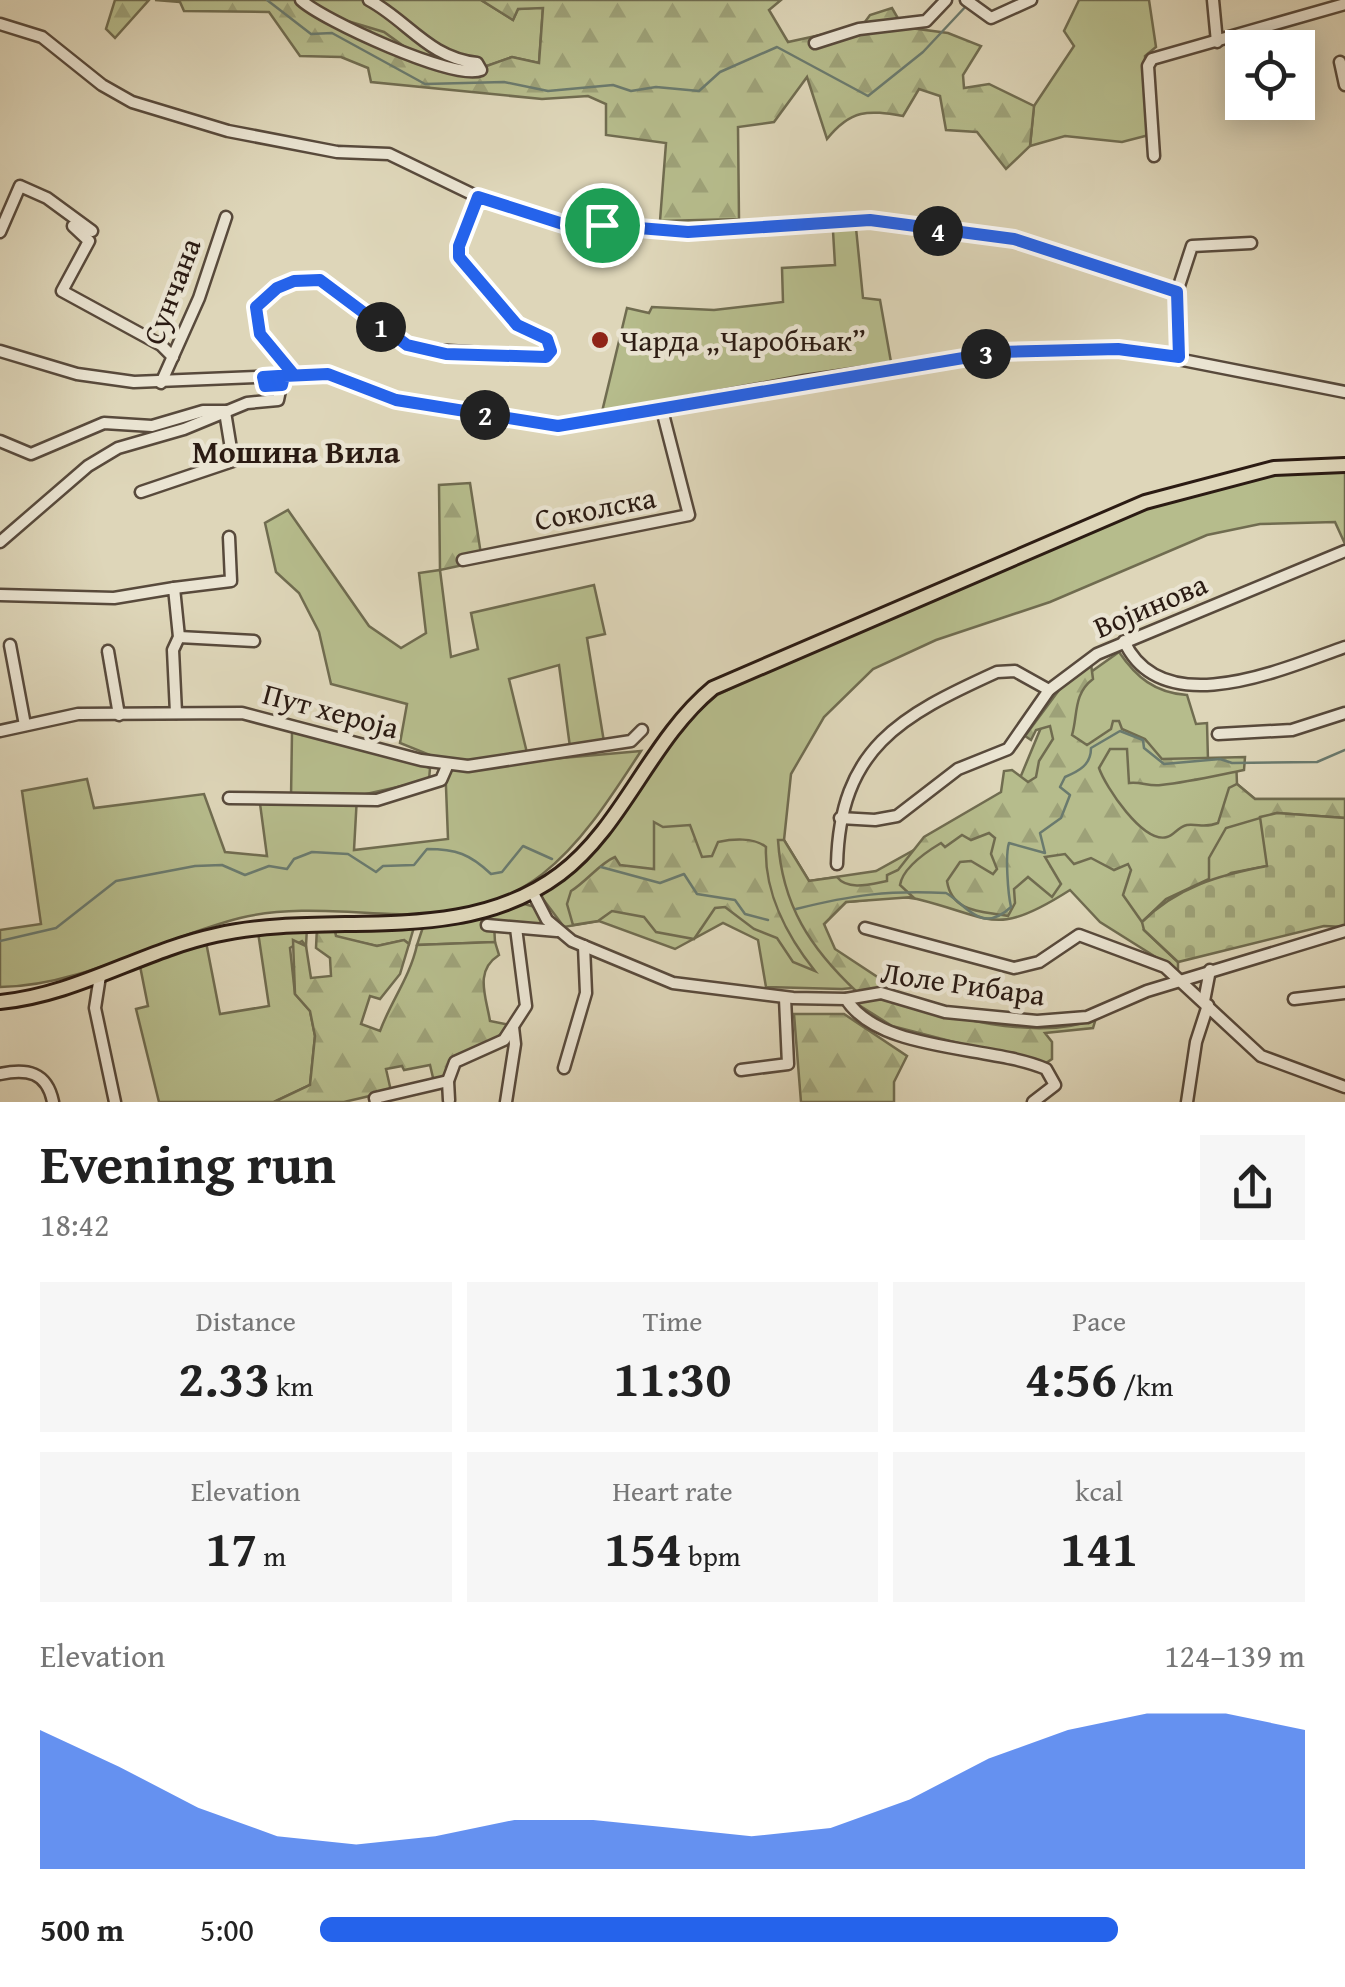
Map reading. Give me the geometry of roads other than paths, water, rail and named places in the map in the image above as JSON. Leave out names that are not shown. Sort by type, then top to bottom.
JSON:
[{"type":"main road","points":[[0,1002],[35,998],[212,936],[310,923],[443,920],[484,913],[533,893],[584,852],[670,730],[714,688],[1145,502],[1274,468],[1345,465]]},
{"type":"street","points":[[301,0],[318,14],[418,59],[470,73],[481,70],[477,63],[432,50],[415,38],[400,17],[369,0]]},
{"type":"street","points":[[815,43],[860,28],[926,21],[946,0]]},
{"type":"street","points":[[971,4],[991,18],[1032,0]]},
{"type":"street","points":[[1213,0],[1218,42]]},
{"type":"street","points":[[1154,156],[1148,64],[1156,56],[1277,26],[1345,4]]},
{"type":"street","points":[[0,24],[42,37],[102,85],[132,102],[228,131],[337,152],[389,154],[478,197],[563,224],[688,232],[870,220],[1004,237],[1177,292]]},
{"type":"street","points":[[1340,62],[1345,85]]},
{"type":"street","points":[[0,232],[20,186],[48,198],[92,231]]},
{"type":"street","points":[[286,379],[260,334],[256,307],[277,288],[306,279],[330,285],[389,334],[418,349],[546,357],[551,351],[547,339],[517,325],[459,257],[459,246],[478,197]]},
{"type":"street","name":"Сунчана","points":[[161,383],[226,217]]},
{"type":"street","points":[[73,226],[89,241],[62,291],[161,345],[173,358]]},
{"type":"street","points":[[1179,357],[1177,292],[1192,246],[1252,244]]},
{"type":"street","points":[[0,351],[78,374],[161,383],[263,377],[265,386],[328,374],[372,395],[548,426],[662,410],[760,388],[999,352],[1118,349],[1179,357],[1345,392]]},
{"type":"street","points":[[0,542],[88,466],[118,448],[227,412],[278,400],[286,379]]},
{"type":"street","name":"Соколска","points":[[463,560],[689,515],[662,410]]},
{"type":"street","points":[[0,441],[30,454],[100,424],[152,426],[203,411],[227,412]]},
{"type":"street","points":[[141,492],[233,461],[227,412]]},
{"type":"street","points":[[0,595],[114,598],[231,580],[228,537]]},
{"type":"street","points":[[1341,552],[1345,568]]},
{"type":"street","name":"Војинова","points":[[840,818],[882,820],[898,816],[966,764],[1008,748],[1049,690],[1096,654],[1341,552]]},
{"type":"street","points":[[174,588],[179,637],[173,650],[176,714]]},
{"type":"street","points":[[179,637],[254,641]]},
{"type":"street","points":[[1124,641],[1138,662],[1156,676],[1198,684],[1255,678],[1345,647]]},
{"type":"street","points":[[10,645],[25,725]]},
{"type":"street","points":[[108,651],[119,715]]},
{"type":"street","points":[[838,864],[840,818],[848,790],[866,755],[906,720],[1003,671],[1024,674],[1049,690]]},
{"type":"street","points":[[1218,734],[1292,730],[1345,713]]},
{"type":"street","name":"Пут хероја","points":[[0,731],[78,714],[259,715],[468,766],[631,742],[640,738],[642,730]]},
{"type":"street","points":[[229,798],[378,800],[441,780],[448,764]]},
{"type":"street","name":"Лоле Рибара","points":[[533,893],[558,932],[673,983],[785,998],[846,999],[882,993],[945,1012],[1054,1022],[1088,1017],[1182,979],[1345,931]]},
{"type":"street","points":[[486,924],[558,932]]},
{"type":"street","points":[[450,1100],[448,1081],[454,1062],[493,1047],[513,1028],[527,1000],[516,948],[516,928]]},
{"type":"street","points":[[865,928],[1005,968],[1039,962],[1082,936],[1148,958],[1182,979],[1261,1056],[1345,1087]]},
{"type":"street","points":[[564,1068],[586,993],[584,946]]},
{"type":"street","points":[[1187,1102],[1210,970]]},
{"type":"street","points":[[100,976],[94,1008],[115,1102]]},
{"type":"street","points":[[1294,999],[1345,993]]},
{"type":"street","points":[[741,1070],[788,1064],[785,998]]},
{"type":"street","points":[[846,999],[853,1009],[884,1028],[1046,1069],[1055,1085],[1033,1102]]},
{"type":"street","points":[[506,1102],[515,1044],[513,1028]]},
{"type":"street","points":[[0,1074],[37,1074],[48,1086],[53,1102]]},
{"type":"street","points":[[376,1102],[375,1098],[448,1081]]},
{"type":"waterway","points":[[267,0],[311,34],[332,33],[425,84],[504,82],[548,91],[613,85],[631,91],[656,87],[699,91],[720,72],[777,47],[868,96],[923,52],[968,4]]},
{"type":"waterway","points":[[796,909],[871,895],[925,892],[946,893],[983,918],[1000,915],[1011,907],[1009,843],[1045,853],[1040,833],[1061,818],[1070,795],[1060,787],[1065,777],[1086,763],[1091,748],[1120,731],[1143,740],[1144,748],[1164,764],[1220,759],[1232,763],[1317,762],[1345,750]]},
{"type":"waterway","points":[[0,941],[56,928],[116,881],[195,866],[222,865],[245,875],[269,866],[287,869],[294,859],[312,852],[348,854],[376,872],[383,866],[414,865],[427,849],[437,849],[462,854],[491,874],[502,872],[523,846],[552,859]]},
{"type":"waterway","points":[[601,867],[660,883],[684,874],[697,894],[735,900],[745,914],[768,920]]},
{"type":"place","name":"Чарда „Чаробњак”","points":[[600,340]]},
{"type":"district","name":"Мошина Вила","points":[[296,451]]}]
